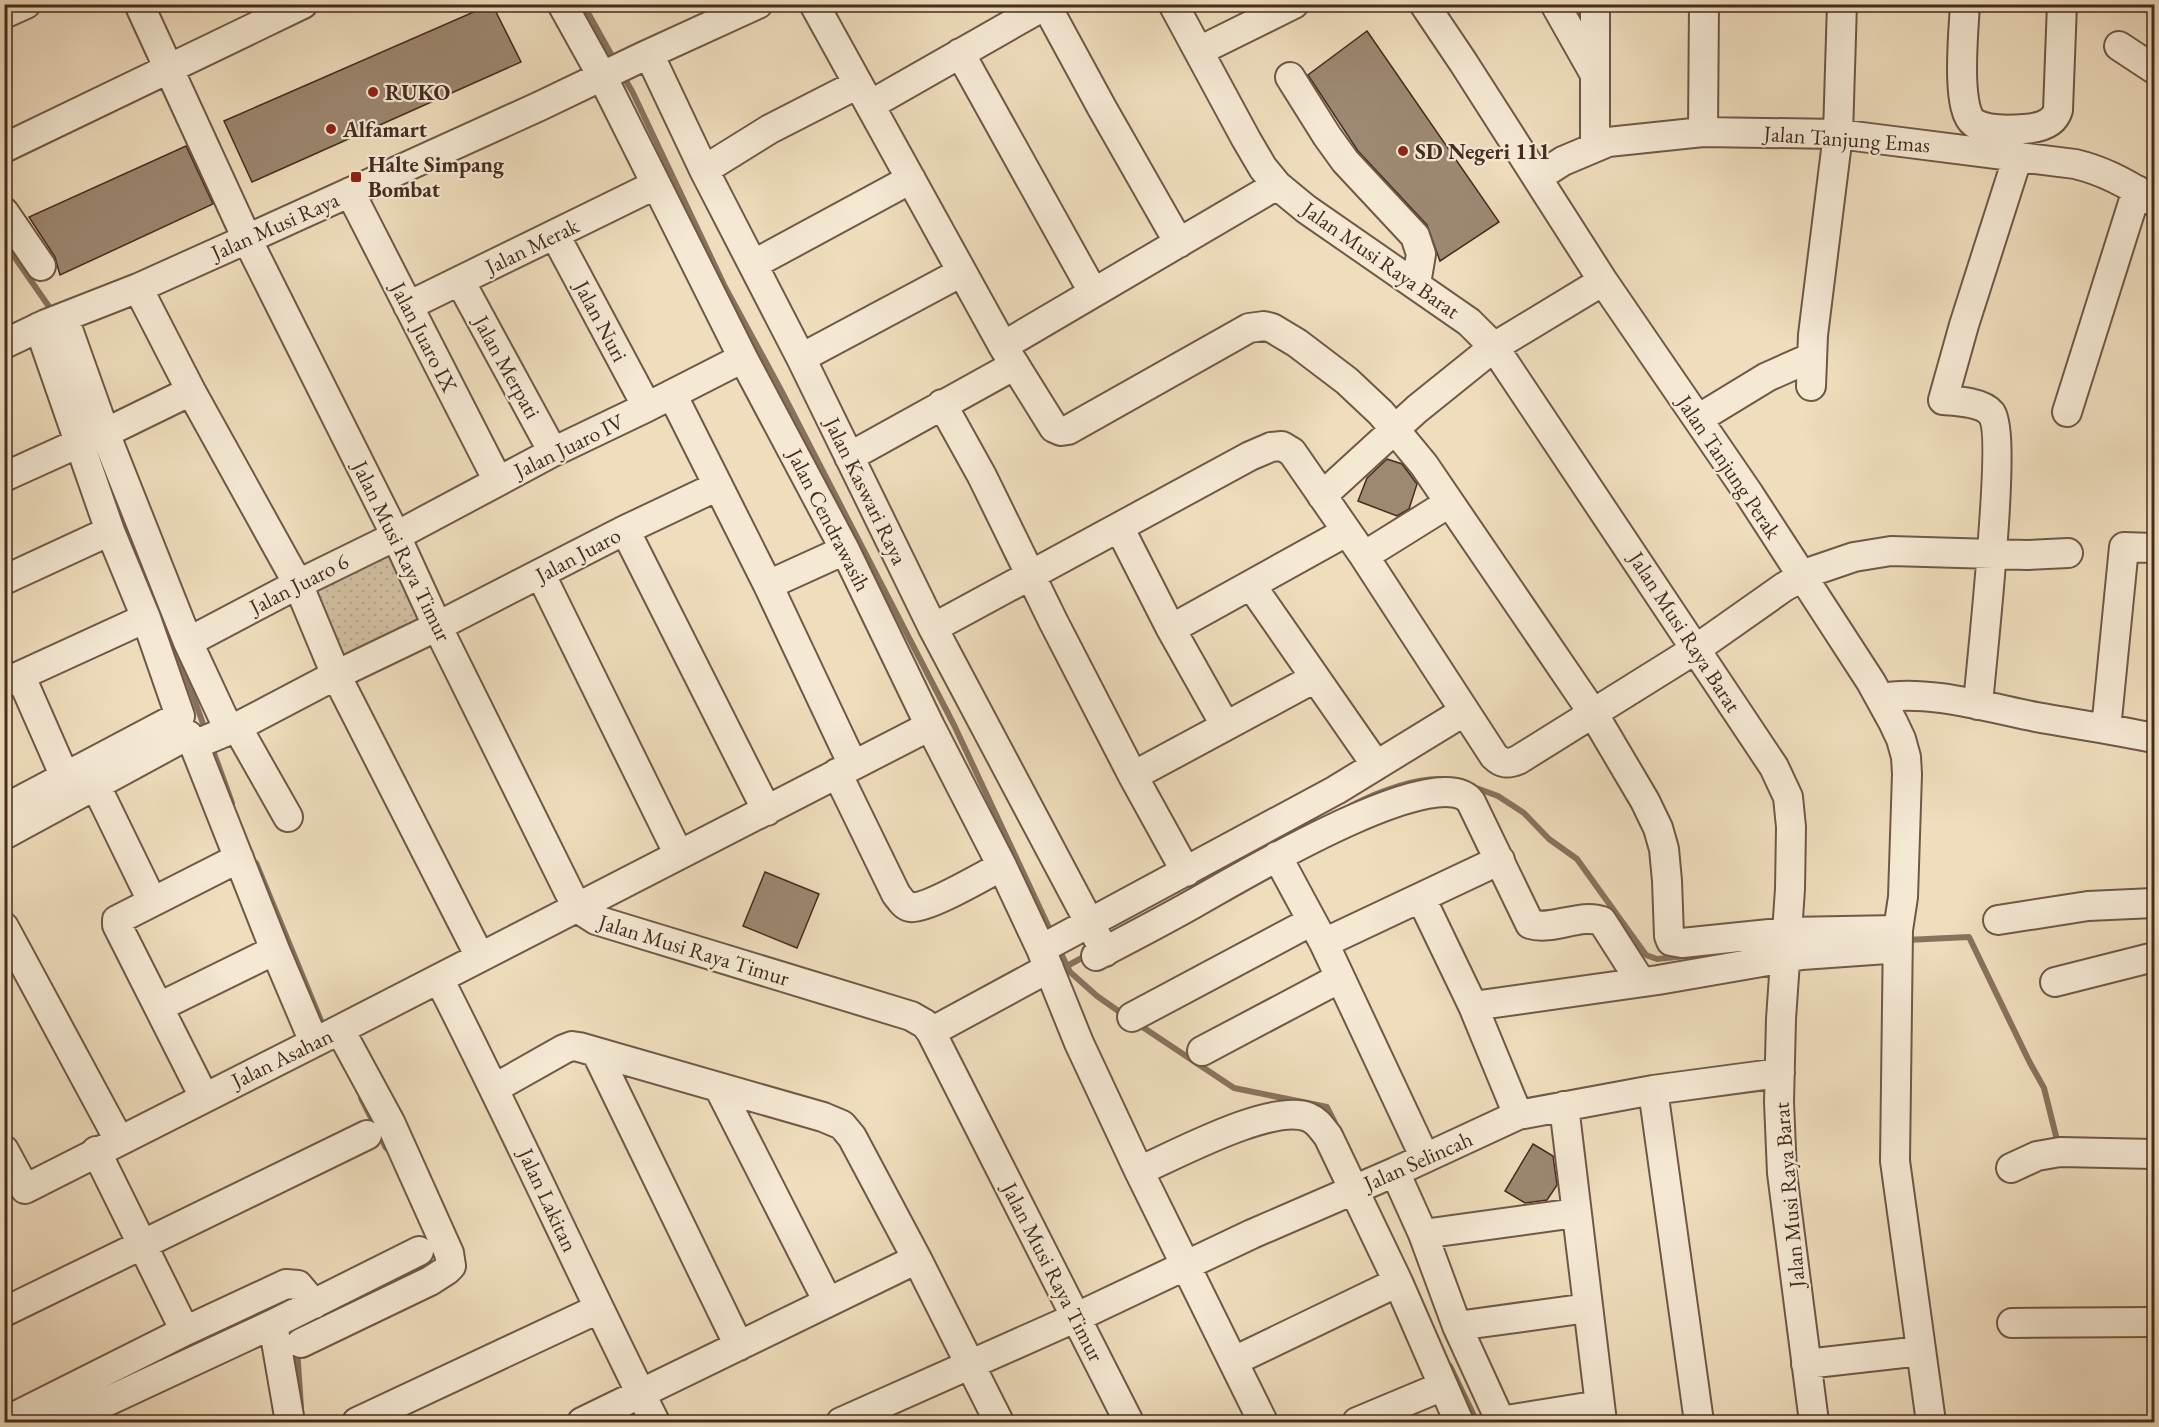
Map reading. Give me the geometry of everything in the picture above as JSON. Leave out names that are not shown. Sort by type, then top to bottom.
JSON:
[{"type":"street","name":"Jalan Musi Raya Timur","points":[[139,4],[247,239],[396,536],[571,896],[589,916],[598,921],[911,1016],[925,1024],[1129,1422]]},
{"type":"street","points":[[4,148],[303,4]]},
{"type":"street","name":"Jalan Cendrawasih","points":[[562,4],[605,75],[655,184],[845,550],[930,726],[1002,866],[1052,950],[1079,1043],[1184,1266],[1263,1422]]},
{"type":"street","name":"Jalan Musi Raya","points":[[4,344],[247,239],[758,4]]},
{"type":"street","points":[[814,4],[962,272],[1054,428],[1063,431],[1249,328],[1264,326],[1272,328],[1298,343],[1347,381],[1396,429],[1593,713],[1645,801],[1658,828],[1664,849],[1668,936],[1671,941],[1675,944],[1786,945],[1899,939]]},
{"type":"street","name":"Jalan Musi Raya Barat","points":[[1173,4],[1246,139],[1263,168],[1277,185],[1306,209],[1469,322],[1494,347],[1774,767],[1788,797],[1791,835],[1780,1073],[1782,1173],[1814,1422]]},
{"type":"street","points":[[1199,51],[1294,4]]},
{"type":"street","name":"Jalan Tanjung Perak","points":[[1424,4],[1538,177],[1603,281],[1698,419],[1881,698],[1901,739],[1906,757],[1907,786],[1903,897],[1899,939],[1894,1161],[1931,1422]]},
{"type":"street","points":[[1556,4],[1596,77]]},
{"type":"street","points":[[1595,4],[1595,146]]},
{"type":"street","points":[[1703,132],[1704,4]]},
{"type":"street","points":[[1811,386],[1812,357],[1838,134],[1842,4]]},
{"type":"street","points":[[1965,4],[1962,88],[1966,111],[1974,123],[2012,130],[2045,124],[2056,116],[2059,102],[2062,4]]},
{"type":"street","points":[[704,170],[770,129],[864,94],[960,53],[1046,5],[1112,127],[1179,243]]},
{"type":"street","points":[[2119,46],[2154,69]]},
{"type":"street","points":[[960,53],[1093,292]]},
{"type":"street","name":"Jalan Kaswari Raya","points":[[645,55],[754,264],[933,628],[1098,944]]},
{"type":"street","points":[[1290,77],[1345,161],[1415,236],[1421,254],[1416,284]]},
{"type":"street","name":"Jalan Tanjung Emas","points":[[1538,177],[1563,162],[1608,142],[1703,132],[1838,134],[2018,156],[2093,168],[2117,178],[2146,196]]},
{"type":"street","points":[[1978,705],[1992,553],[1996,452],[1994,419],[1986,409],[1943,400],[1964,325],[2018,156]]},
{"type":"street","points":[[754,264],[911,179]]},
{"type":"street","name":"Jalan Merak","points":[[408,306],[655,184]]},
{"type":"street","points":[[849,456],[942,404],[1093,292],[1277,185]]},
{"type":"street","name":"Jalan Juaro IX","points":[[350,192],[498,481]]},
{"type":"street","points":[[2067,412],[2146,196]]},
{"type":"street","points":[[4,212],[41,266]]},
{"type":"street","name":"Jalan Nuri","points":[[555,235],[717,486],[768,585],[896,894],[907,906],[914,907],[933,901],[1002,866]]},
{"type":"street","points":[[801,358],[962,272]]},
{"type":"street","name":"Jalan Merpati","points":[[460,281],[553,452]]},
{"type":"street","points":[[1322,496],[1446,384],[1494,347],[1603,281]]},
{"type":"street","points":[[138,288],[191,390],[298,584],[336,675],[480,957]]},
{"type":"street","points":[[52,322],[105,433],[196,638],[202,732],[288,817]]},
{"type":"street","points":[[52,322],[79,443],[110,531],[146,618],[202,732],[239,858],[275,950],[327,1036],[391,1124],[449,1253],[451,1266],[430,1281],[301,1343]]},
{"type":"street","name":"Jalan Juaro IV","points":[[396,536],[553,452],[743,357]]},
{"type":"street","points":[[1698,419],[1767,377],[1812,357]]},
{"type":"street","points":[[105,433],[191,390]]},
{"type":"street","points":[[942,404],[982,476],[1133,776],[1185,872]]},
{"type":"street","points":[[4,477],[79,443]]},
{"type":"street","points":[[933,628],[1250,456],[1282,446],[1292,452],[1364,556],[1494,756],[1506,763],[1518,760],[1695,649],[1801,576],[1854,557],[1891,551],[2068,553]]},
{"type":"street","name":"Jalan Juaro","points":[[202,732],[336,675],[717,486]]},
{"type":"street","points":[[1364,556],[1449,503]]},
{"type":"street","points":[[1119,526],[1171,629],[1225,725]]},
{"type":"street","points":[[625,530],[767,811]]},
{"type":"street","points":[[4,580],[110,531]]},
{"type":"street","points":[[1171,629],[1346,532]]},
{"type":"street","name":"Jalan Juaro 6","points":[[196,638],[396,536]]},
{"type":"street","points":[[2106,729],[2124,547],[2154,548]]},
{"type":"street","points":[[768,585],[845,550]]},
{"type":"street","points":[[541,575],[679,855]]},
{"type":"street","points":[[1251,585],[1376,765]]},
{"type":"street","points":[[65,777],[13,680],[146,618]]},
{"type":"street","points":[[1133,776],[1315,678]]},
{"type":"street","points":[[1881,698],[1917,697],[1978,705],[2154,738]]},
{"type":"street","points":[[931,1032],[1052,950],[1098,944],[1277,856],[1338,809],[1376,765],[1464,711]]},
{"type":"street","name":"Jalan Asahan","points":[[4,1150],[15,1194],[930,726]]},
{"type":"street","points":[[4,809],[65,777],[202,732]]},
{"type":"street","points":[[4,835],[202,732]]},
{"type":"street","points":[[96,786],[152,901]]},
{"type":"street","points":[[1098,944],[1185,872],[1338,809],[1387,806],[1443,793],[1462,794],[1471,802],[1530,924],[1540,926],[1592,919],[1602,921],[1641,982]]},
{"type":"street","points":[[1277,856],[1318,932],[1425,1158]]},
{"type":"street","points":[[204,1097],[117,925],[117,920],[239,858]]},
{"type":"street","points":[[1132,1017],[1318,932],[1421,898],[1500,860]]},
{"type":"street","points":[[1421,898],[1473,1006],[1518,1115]]},
{"type":"street","points":[[1998,920],[2088,906],[2154,903]]},
{"type":"street","points":[[4,927],[107,1146],[143,1245],[185,1331]]},
{"type":"street","points":[[1473,1006],[1641,982],[1786,945]]},
{"type":"street","points":[[159,1007],[275,950]]},
{"type":"street","points":[[2055,982],[2154,957]]},
{"type":"street","points":[[1202,1051],[1340,978]]},
{"type":"street","name":"Jalan Lakitan","points":[[439,979],[495,1088],[598,1309],[655,1422]]},
{"type":"street","points":[[495,1088],[572,1046],[824,1117],[842,1125],[852,1137],[917,1259],[999,1422]]},
{"type":"street","points":[[596,1052],[738,1346]]},
{"type":"street","name":"Jalan Selincah","points":[[1077,1317],[1252,1233],[1374,1181],[1518,1115],[1653,1090],[1780,1073]]},
{"type":"street","points":[[719,1088],[828,1302]]},
{"type":"street","points":[[1653,1090],[1699,1422]]},
{"type":"street","points":[[1139,1172],[1250,1123],[1269,1117],[1298,1115],[1309,1118],[1319,1124],[1328,1137],[1374,1181],[1423,1234],[1457,1326],[1501,1422],[1601,1414],[1564,1106]]},
{"type":"street","points":[[4,1312],[368,1135]]},
{"type":"street","points":[[2011,1168],[2052,1153],[2154,1154]]},
{"type":"street","points":[[1374,1181],[1398,1282],[1459,1422]]},
{"type":"street","points":[[1423,1234],[1576,1213]]},
{"type":"street","points":[[63,1422],[273,1324],[419,1251]]},
{"type":"street","points":[[582,1422],[917,1259]]},
{"type":"street","points":[[1234,1361],[1398,1282]]},
{"type":"street","points":[[4,1422],[185,1331],[286,1284],[298,1286],[314,1304]]},
{"type":"street","points":[[1457,1326],[1588,1308]]},
{"type":"street","points":[[357,1422],[598,1309]]},
{"type":"street","points":[[841,1422],[1077,1317]]},
{"type":"street","points":[[2012,1323],[2154,1322]]},
{"type":"street","points":[[273,1324],[286,1421]]},
{"type":"street","points":[[1806,1364],[1921,1351]]},
{"type":"street","points":[[1357,1422],[1443,1386]]},
{"type":"shaded area","points":[[389,547],[429,621],[346,666],[307,590]]},
{"type":"building","name":"RUKO","points":[[492,4],[521,62],[252,182],[224,121]]},
{"type":"building","name":"SD Negeri 111","points":[[1367,31],[1499,222],[1440,261],[1427,225],[1358,151],[1308,75]]},
{"type":"building","points":[[186,146],[213,204],[60,275],[55,257],[29,217]]},
{"type":"building","points":[[1387,459],[1402,464],[1417,484],[1409,509],[1397,516],[1358,501],[1367,478]]},
{"type":"building","points":[[765,872],[819,894],[797,948],[743,926]]},
{"type":"building","points":[[1533,1144],[1553,1156],[1557,1185],[1547,1200],[1525,1203],[1505,1191]]},
{"type":"waterway","points":[[583,4],[616,63]]},
{"type":"waterway","points":[[622,74],[725,287],[782,392],[954,725],[1052,934]]},
{"type":"waterway","points":[[4,242],[50,308],[51,314]]},
{"type":"waterway","points":[[109,485],[165,623]]},
{"type":"waterway","points":[[175,646],[206,732]]},
{"type":"waterway","points":[[211,745],[232,803]]},
{"type":"waterway","points":[[1351,806],[1373,795],[1413,782],[1450,780]]},
{"type":"waterway","points":[[1460,782],[1498,796],[1524,813],[1549,839],[1577,859],[1646,955],[1657,959],[1686,956]]},
{"type":"waterway","points":[[256,863],[324,1028]]},
{"type":"waterway","points":[[1906,940],[1969,937],[2044,1088],[2058,1144]]},
{"type":"waterway","points":[[1059,949],[1070,972],[1097,996],[1124,1015]]},
{"type":"waterway","points":[[1712,954],[1743,951]]},
{"type":"waterway","points":[[1067,966],[1089,954]]},
{"type":"waterway","points":[[1138,1024],[1234,1088],[1327,1107],[1337,1127]]},
{"type":"waterway","points":[[361,1098],[386,1148]]},
{"type":"waterway","points":[[297,1349],[301,1407]]},
{"type":"waterway","points":[[1450,1366],[1477,1422]]},
{"type":"place","name":"RUKO","points":[[373,92]]},
{"type":"place","name":"Alfamart","points":[[331,129]]},
{"type":"place","name":"SD Negeri 111","points":[[1403,151]]},
{"type":"place","name":"Halte Simpang Bombat","points":[[356,177]]}]
